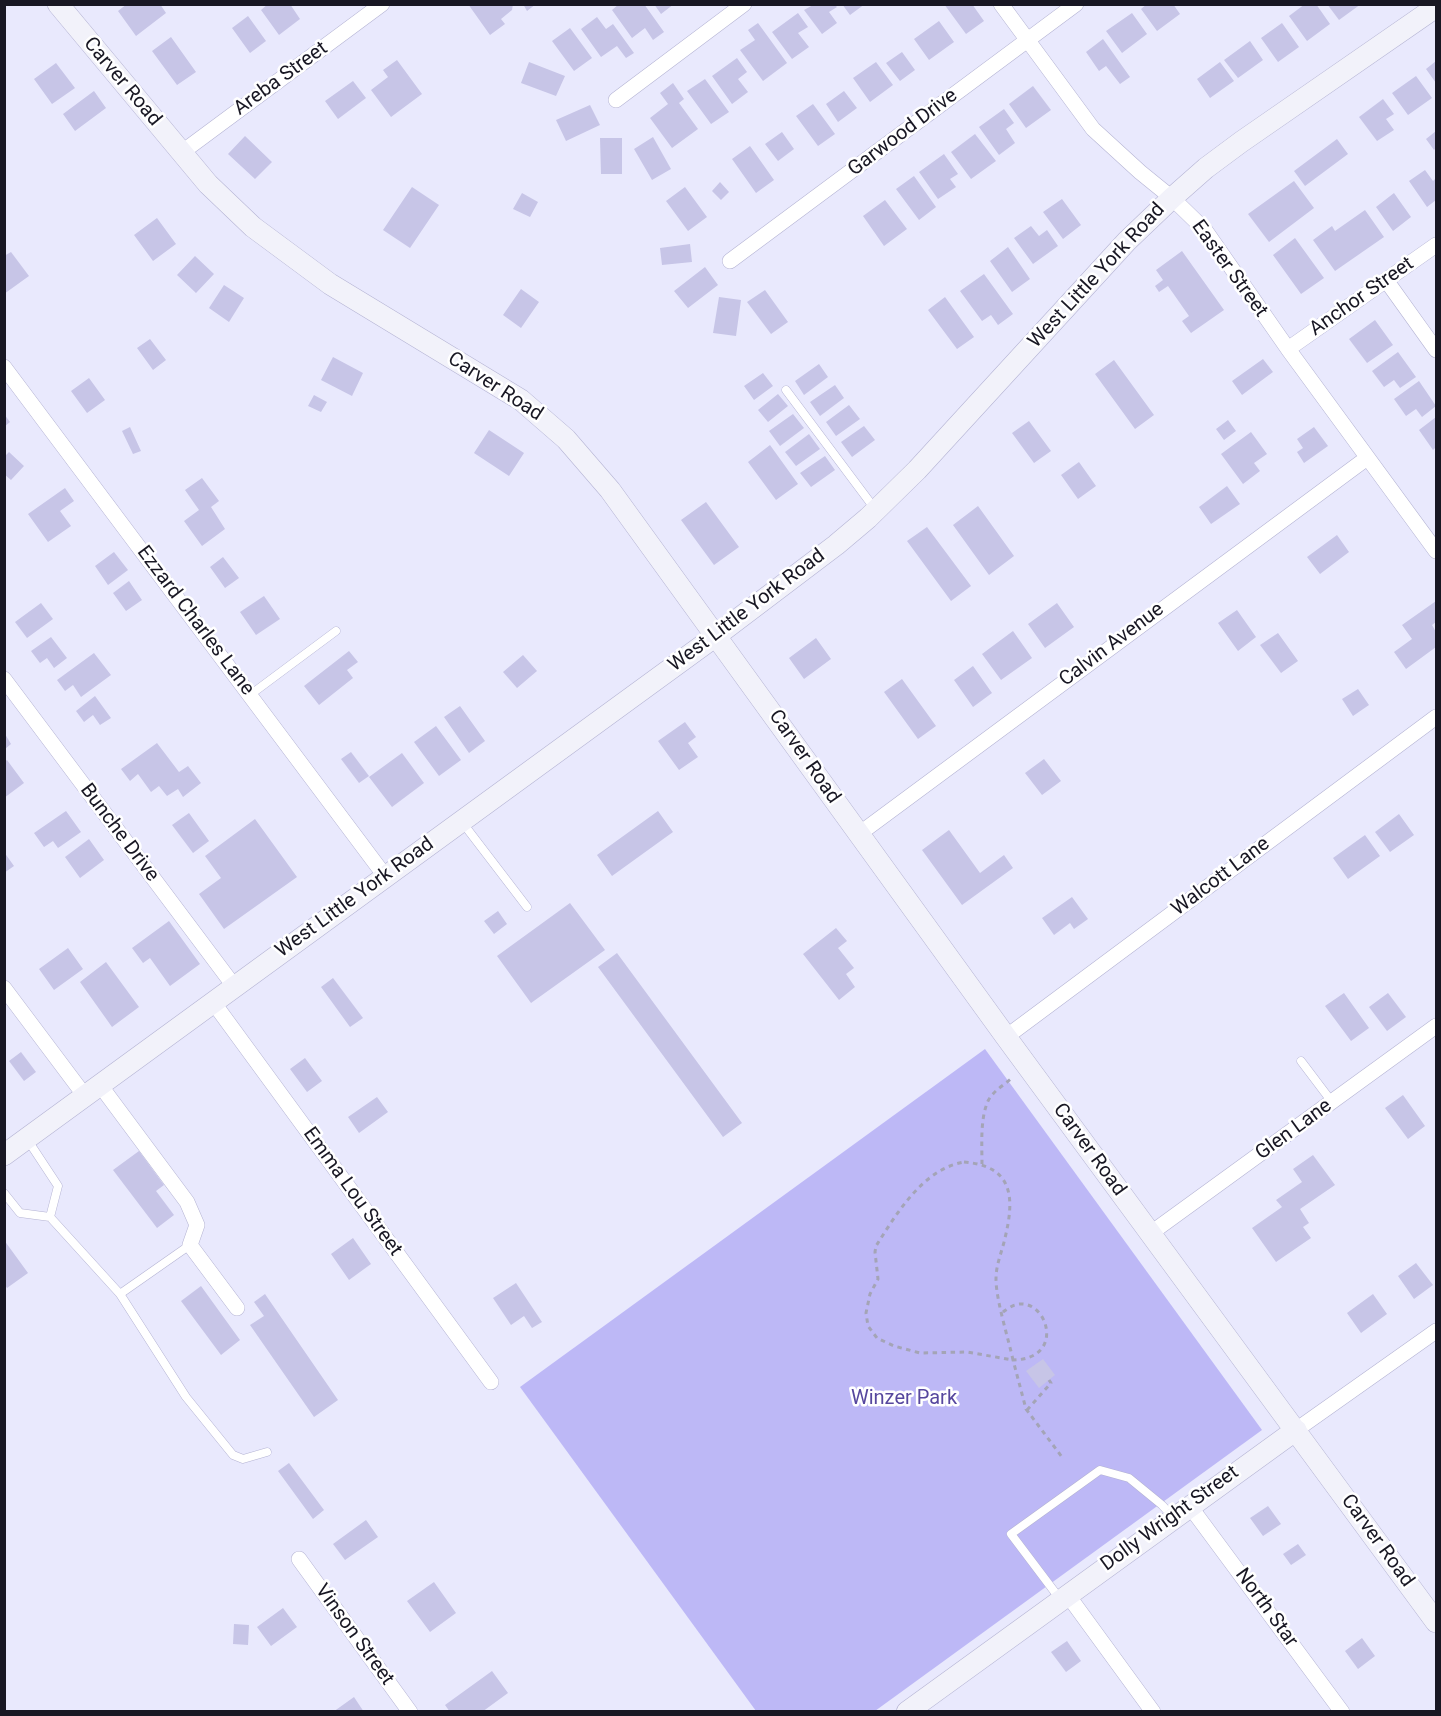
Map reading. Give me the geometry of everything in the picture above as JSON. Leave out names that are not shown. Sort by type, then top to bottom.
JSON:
[{"type":"street","name":"Carver Road","points":[[58,4],[208,184],[253,227],[303,265],[521,400],[545,419],[605,483],[1027,1066],[1437,1622]]},
{"type":"street","name":"Areba Street","points":[[181,153],[382,4]]},
{"type":"street","points":[[616,100],[744,4]]},
{"type":"street","name":"Easter Street","points":[[1001,4],[1093,129],[1205,230],[1288,349],[1437,552]]},
{"type":"street","name":"Garwood Drive","points":[[730,261],[1076,4]]},
{"type":"street","name":"West Little York Road","points":[[4,1155],[717,635],[836,545],[876,511],[917,470],[1127,241],[1172,198],[1206,168],[1437,7]]},
{"type":"street","name":"Anchor Street","points":[[1288,349],[1437,245]]},
{"type":"street","points":[[1386,280],[1437,350]]},
{"type":"street","name":"Ezzard Charles Lane","points":[[4,367],[385,876]]},
{"type":"street","name":"Calvin Avenue","points":[[859,834],[1367,458]]},
{"type":"street","name":"Bunche Drive","points":[[4,679],[234,986]]},
{"type":"street","name":"Walcott Lane","points":[[1006,1037],[1437,717]]},
{"type":"street","points":[[4,988],[187,1202],[197,1225],[190,1245],[237,1308]]},
{"type":"street","name":"Emma Lou Street","points":[[213,1002],[491,1382]]},
{"type":"street","name":"Glen Lane","points":[[1151,1233],[1437,1026]]},
{"type":"street","name":"Dolly Wright Street","points":[[907,1712],[1181,1511],[1437,1331]]},
{"type":"street","name":"North Star","points":[[1181,1511],[1342,1712]]},
{"type":"street","name":"Vinson Street","points":[[299,1559],[410,1712]]},
{"type":"street","points":[[1063,1597],[1153,1712]]},
{"type":"lane","points":[[786,390],[876,511]]},
{"type":"lane","points":[[250,694],[336,631]]},
{"type":"lane","points":[[461,821],[527,907]]},
{"type":"lane","points":[[1301,1061],[1332,1102]]},
{"type":"lane","points":[[27,1139],[58,1186],[50,1217]]},
{"type":"lane","points":[[4,1193],[20,1213],[50,1217],[120,1294],[186,1397],[233,1455],[243,1459],[267,1452]]},
{"type":"lane","points":[[120,1294],[190,1245]]},
{"type":"lane","points":[[1063,1597],[1011,1534],[1100,1470],[1129,1478],[1162,1505],[1181,1511]]},
{"type":"path","points":[[982,1164],[985,1112],[988,1101],[998,1089],[1027,1066]]},
{"type":"path","points":[[1003,1312],[1015,1305],[1026,1304],[1037,1310],[1047,1330],[1045,1342],[1038,1353],[1026,1360],[1013,1360],[967,1352],[914,1352],[877,1338],[866,1322],[867,1307],[878,1279],[875,1248],[906,1202],[924,1183],[953,1164],[964,1162],[982,1164],[998,1172],[1009,1192],[1008,1223],[996,1280],[1013,1360],[1027,1410],[1062,1457]]},
{"type":"path","points":[[1027,1410],[1051,1383],[1049,1380]]},
{"type":"green space","name":"Winzer Park","points":[[985,1049],[1262,1430],[875,1711],[756,1711],[520,1387]]},
{"type":"building","points":[[127,4],[160,4],[166,13],[136,36],[118,11]]},
{"type":"building","points":[[268,4],[290,4],[300,19],[279,35],[261,10]]},
{"type":"building","points":[[468,4],[513,4],[512,10],[501,19],[505,24],[490,35]]},
{"type":"building","points":[[523,4],[536,4],[527,11]]},
{"type":"building","points":[[619,4],[644,4],[664,32],[653,40],[645,28],[632,38],[612,10]]},
{"type":"building","points":[[654,4],[674,4],[661,14]]},
{"type":"building","points":[[842,4],[865,4],[850,15]]},
{"type":"building","points":[[944,4],[972,4],[984,21],[966,34]]},
{"type":"building","points":[[1147,4],[1173,4],[1180,14],[1157,31],[1141,9]]},
{"type":"building","points":[[1305,4],[1316,4],[1330,24],[1307,41],[1289,16]]},
{"type":"building","points":[[1327,4],[1361,4],[1339,20]]},
{"type":"building","points":[[813,5],[835,5],[837,7],[829,12],[837,23],[822,34],[804,10]]},
{"type":"building","points":[[798,13],[808,27],[798,33],[809,47],[792,59],[772,32]]},
{"type":"building","points":[[1132,13],[1147,34],[1122,53],[1106,31]]},
{"type":"building","points":[[248,16],[266,41],[250,53],[232,28]]},
{"type":"building","points":[[597,17],[606,29],[613,24],[634,53],[626,58],[617,46],[601,57],[581,29]]},
{"type":"building","points":[[939,21],[954,42],[929,60],[914,39]]},
{"type":"building","points":[[758,23],[787,63],[763,81],[740,50],[755,40],[748,30]]},
{"type":"building","points":[[1282,23],[1299,47],[1278,62],[1261,38]]},
{"type":"building","points":[[570,28],[592,58],[574,71],[552,41]]},
{"type":"building","points":[[171,37],[196,72],[177,85],[152,51]]},
{"type":"building","points":[[1103,39],[1130,77],[1120,84],[1106,66],[1099,71],[1086,52]]},
{"type":"building","points":[[1250,41],[1263,60],[1238,78],[1224,60]]},
{"type":"building","points":[[902,52],[915,70],[900,81],[886,63]]},
{"type":"building","points":[[737,58],[747,72],[738,79],[748,92],[732,104],[712,76]]},
{"type":"building","points":[[397,60],[422,94],[391,117],[371,90],[388,77],[383,70]]},
{"type":"building","points":[[1436,61],[1436,83],[1426,69]]},
{"type":"building","points":[[529,62],[565,76],[556,96],[521,83]]},
{"type":"building","points":[[876,62],[893,85],[870,102],[853,78]]},
{"type":"building","points":[[1220,62],[1234,81],[1210,98],[1197,79]]},
{"type":"building","points":[[56,63],[75,88],[52,104],[34,79]]},
{"type":"building","points":[[1416,76],[1432,98],[1408,115],[1392,93]]},
{"type":"building","points":[[705,79],[729,112],[711,124],[687,91]]},
{"type":"building","points":[[353,81],[366,98],[338,119],[325,101]]},
{"type":"building","points":[[673,83],[684,99],[679,103],[698,129],[672,148],[650,118],[668,104],[660,93]]},
{"type":"building","points":[[1033,86],[1051,110],[1026,128],[1009,104]]},
{"type":"building","points":[[94,91],[106,108],[75,131],[63,114]]},
{"type":"building","points":[[844,91],[857,108],[838,122],[826,104]]},
{"type":"building","points":[[1383,99],[1394,114],[1386,119],[1394,130],[1377,141],[1359,117]]},
{"type":"building","points":[[813,104],[835,134],[818,146],[796,116]]},
{"type":"building","points":[[590,105],[600,125],[566,141],[556,120]]},
{"type":"building","points":[[1004,109],[1014,123],[1006,129],[1015,143],[999,155],[979,127]]},
{"type":"building","points":[[1436,131],[1436,148],[1434,150],[1426,139]]},
{"type":"building","points":[[782,132],[794,149],[778,161],[765,144]]},
{"type":"building","points":[[975,134],[996,161],[971,179],[951,152]]},
{"type":"building","points":[[245,136],[272,162],[255,179],[228,154]]},
{"type":"building","points":[[653,137],[671,169],[652,180],[634,149]]},
{"type":"building","points":[[600,138],[622,138],[622,174],[601,174]]},
{"type":"building","points":[[1337,139],[1348,154],[1305,186],[1294,171]]},
{"type":"building","points":[[750,146],[774,180],[756,193],[732,159]]},
{"type":"building","points":[[944,154],[958,174],[950,179],[956,187],[938,199],[919,172]]},
{"type":"building","points":[[1425,170],[1433,181],[1436,178],[1436,200],[1427,207],[1409,181]]},
{"type":"building","points":[[914,176],[936,207],[919,220],[896,189]]},
{"type":"building","points":[[1294,181],[1314,208],[1269,242],[1248,214]]},
{"type":"building","points":[[720,182],[729,192],[721,200],[712,191]]},
{"type":"building","points":[[412,187],[439,205],[410,248],[383,230]]},
{"type":"building","points":[[685,187],[707,217],[688,231],[666,201]]},
{"type":"building","points":[[522,193],[538,202],[530,217],[513,209]]},
{"type":"building","points":[[1394,193],[1411,217],[1393,231],[1376,207]]},
{"type":"building","points":[[1062,199],[1081,225],[1063,239],[1043,212]]},
{"type":"building","points":[[885,200],[907,229],[884,246],[863,216]]},
{"type":"building","points":[[1365,210],[1384,237],[1335,271],[1313,240],[1332,226],[1335,231]]},
{"type":"building","points":[[157,218],[176,244],[153,261],[134,235]]},
{"type":"building","points":[[1031,226],[1039,236],[1047,230],[1058,246],[1033,264],[1014,238]]},
{"type":"building","points":[[1295,238],[1324,278],[1301,294],[1273,255]]},
{"type":"building","points":[[690,244],[692,262],[662,265],[660,248]]},
{"type":"building","points":[[1008,247],[1030,279],[1012,292],[990,261]]},
{"type":"building","points":[[1182,251],[1224,310],[1191,333],[1182,321],[1189,316],[1168,286],[1159,292],[1155,286],[1163,280],[1156,270]]},
{"type":"building","points":[[11,252],[29,276],[4,294],[4,256]]},
{"type":"building","points":[[195,256],[214,274],[196,293],[177,275]]},
{"type":"building","points":[[705,267],[718,285],[688,308],[674,291]]},
{"type":"building","points":[[984,274],[1013,314],[998,325],[991,315],[982,321],[960,291]]},
{"type":"building","points":[[224,285],[244,298],[229,322],[209,308]]},
{"type":"building","points":[[521,289],[539,302],[521,328],[503,315]]},
{"type":"building","points":[[765,290],[788,322],[771,334],[747,302]]},
{"type":"building","points":[[719,297],[741,300],[736,336],[713,333]]},
{"type":"building","points":[[945,297],[974,337],[957,349],[928,310]]},
{"type":"building","points":[[1375,320],[1393,345],[1367,363],[1349,339]]},
{"type":"building","points":[[150,339],[166,360],[153,370],[137,348]]},
{"type":"building","points":[[1398,352],[1416,377],[1400,388],[1394,380],[1384,387],[1372,371]]},
{"type":"building","points":[[333,357],[363,373],[352,396],[321,380]]},
{"type":"building","points":[[1263,359],[1273,372],[1242,395],[1232,381]]},
{"type":"building","points":[[1114,360],[1154,415],[1135,429],[1095,374]]},
{"type":"building","points":[[819,364],[828,377],[804,395],[795,381]]},
{"type":"building","points":[[763,373],[773,386],[754,400],[744,386]]},
{"type":"building","points":[[89,378],[105,400],[87,413],[71,391]]},
{"type":"building","points":[[1419,381],[1436,406],[1422,417],[1416,409],[1406,416],[1394,399]]},
{"type":"building","points":[[835,385],[844,398],[820,416],[810,402]]},
{"type":"building","points":[[778,394],[788,406],[768,422],[758,410]]},
{"type":"building","points":[[314,395],[327,402],[321,412],[308,406]]},
{"type":"building","points":[[849,405],[860,419],[836,436],[826,422]]},
{"type":"building","points":[[4,414],[10,422],[4,427]]},
{"type":"building","points":[[793,414],[804,428],[780,446],[769,431]]},
{"type":"building","points":[[1436,417],[1436,447],[1433,450],[1419,430]]},
{"type":"building","points":[[1228,420],[1236,431],[1224,440],[1216,429]]},
{"type":"building","points":[[1029,421],[1051,451],[1034,463],[1012,433]]},
{"type":"building","points":[[864,426],[875,440],[852,457],[841,442]]},
{"type":"building","points":[[130,427],[141,451],[133,454],[122,431]]},
{"type":"building","points":[[1314,427],[1328,446],[1304,463],[1297,452],[1303,448],[1297,439]]},
{"type":"building","points":[[489,430],[524,453],[509,476],[474,453]]},
{"type":"building","points":[[1251,432],[1267,454],[1254,463],[1260,471],[1243,484],[1221,454]]},
{"type":"building","points":[[809,434],[820,449],[796,466],[785,452]]},
{"type":"building","points":[[770,445],[798,484],[776,500],[748,462]]},
{"type":"building","points":[[9,452],[24,466],[11,480],[4,474],[4,457]]},
{"type":"building","points":[[825,456],[835,470],[811,487],[800,473]]},
{"type":"building","points":[[1079,462],[1096,486],[1078,499],[1061,475]]},
{"type":"building","points":[[202,478],[219,501],[211,507],[225,529],[202,546],[184,521],[199,510],[185,490]]},
{"type":"building","points":[[1227,486],[1240,504],[1211,524],[1199,507]]},
{"type":"building","points":[[65,488],[74,501],[60,511],[71,526],[48,542],[28,514]]},
{"type":"building","points":[[706,502],[739,547],[714,565],[681,520]]},
{"type":"building","points":[[978,506],[1014,556],[989,575],[953,525]]},
{"type":"building","points":[[927,527],[971,586],[951,601],[907,541]]},
{"type":"building","points":[[1337,535],[1349,552],[1320,574],[1307,557]]},
{"type":"building","points":[[114,552],[128,570],[108,585],[95,566]]},
{"type":"building","points":[[223,557],[239,578],[225,588],[210,567]]},
{"type":"building","points":[[129,581],[142,600],[126,611],[113,593]]},
{"type":"building","points":[[264,596],[280,619],[256,635],[240,612]]},
{"type":"building","points":[[1436,601],[1436,622],[1432,625],[1436,632],[1436,647],[1406,669],[1394,652],[1412,639],[1402,625]]},
{"type":"building","points":[[41,603],[53,619],[27,638],[15,622]]},
{"type":"building","points":[[1057,603],[1074,627],[1045,648],[1028,624]]},
{"type":"building","points":[[1237,610],[1256,637],[1238,651],[1218,623]]},
{"type":"building","points":[[1013,631],[1032,658],[1001,680],[982,654]]},
{"type":"building","points":[[1278,633],[1298,661],[1281,673],[1260,645]]},
{"type":"building","points":[[51,637],[67,658],[54,668],[47,658],[40,663],[31,651]]},
{"type":"building","points":[[816,638],[831,659],[804,679],[789,658]]},
{"type":"building","points":[[349,651],[358,662],[347,670],[353,678],[319,705],[304,686]]},
{"type":"building","points":[[94,653],[111,675],[81,697],[73,685],[65,691],[57,680]]},
{"type":"building","points":[[523,655],[537,671],[517,688],[503,672]]},
{"type":"building","points":[[973,666],[992,693],[973,707],[954,680]]},
{"type":"building","points":[[902,679],[936,726],[918,739],[884,692]]},
{"type":"building","points":[[1358,689],[1369,705],[1353,716],[1342,699]]},
{"type":"building","points":[[95,696],[111,718],[100,725],[93,715],[84,722],[76,711]]},
{"type":"building","points":[[460,706],[485,741],[469,753],[444,717]]},
{"type":"building","points":[[685,722],[696,737],[688,743],[698,757],[679,770],[658,741]]},
{"type":"building","points":[[436,726],[461,760],[439,776],[414,742]]},
{"type":"building","points":[[5,734],[11,744],[5,749]]},
{"type":"building","points":[[157,743],[179,772],[188,766],[201,783],[183,797],[178,789],[167,796],[159,786],[151,792],[138,774],[130,781],[121,769]]},
{"type":"building","points":[[351,752],[369,776],[359,783],[341,759]]},
{"type":"building","points":[[402,753],[424,783],[392,807],[369,777]]},
{"type":"building","points":[[1044,759],[1061,781],[1042,795],[1025,773]]},
{"type":"building","points":[[7,760],[24,783],[4,798],[4,762]]},
{"type":"building","points":[[66,811],[81,832],[58,848],[53,841],[44,847],[34,833]]},
{"type":"building","points":[[658,811],[673,832],[612,876],[597,855]]},
{"type":"building","points":[[189,813],[209,841],[193,853],[172,825]]},
{"type":"building","points":[[1399,814],[1414,835],[1390,852],[1375,832]]},
{"type":"building","points":[[255,819],[297,877],[224,929],[199,894],[221,878],[205,856]]},
{"type":"building","points":[[949,830],[980,873],[1004,855],[1013,868],[962,905],[922,850]]},
{"type":"building","points":[[1365,835],[1380,856],[1348,879],[1333,858]]},
{"type":"building","points":[[89,839],[104,860],[80,878],[65,857]]},
{"type":"building","points":[[4,852],[14,866],[4,873]]},
{"type":"building","points":[[1072,897],[1088,919],[1074,929],[1070,923],[1054,935],[1042,918]]},
{"type":"building","points":[[570,903],[605,950],[531,1003],[497,956]]},
{"type":"building","points":[[498,911],[507,924],[494,934],[484,921]]},
{"type":"building","points":[[169,921],[200,964],[170,986],[150,958],[143,963],[132,948]]},
{"type":"building","points":[[836,928],[847,941],[838,948],[854,968],[846,974],[855,987],[839,1000],[803,954]]},
{"type":"building","points":[[68,948],[83,969],[54,990],[39,969]]},
{"type":"building","points":[[617,953],[742,1123],[723,1137],[598,967]]},
{"type":"building","points":[[106,962],[139,1007],[112,1027],[80,982]]},
{"type":"building","points":[[333,978],[363,1018],[350,1027],[321,987]]},
{"type":"building","points":[[1344,993],[1369,1028],[1351,1041],[1325,1006]]},
{"type":"building","points":[[1388,993],[1406,1017],[1387,1031],[1369,1007]]},
{"type":"building","points":[[21,1052],[36,1072],[24,1081],[9,1061]]},
{"type":"building","points":[[305,1058],[322,1081],[307,1092],[290,1069]]},
{"type":"building","points":[[1403,1095],[1425,1126],[1408,1139],[1385,1108]]},
{"type":"building","points":[[377,1097],[388,1112],[359,1133],[348,1117]]},
{"type":"building","points":[[139,1151],[164,1185],[156,1191],[174,1215],[157,1228],[113,1170]]},
{"type":"building","points":[[1313,1155],[1335,1185],[1300,1209],[1309,1223],[1303,1227],[1311,1238],[1276,1262],[1252,1228],[1282,1207],[1276,1200],[1302,1182],[1293,1169]]},
{"type":"building","points":[[353,1238],[371,1264],[349,1280],[331,1254]]},
{"type":"building","points":[[4,1240],[28,1273],[7,1288],[4,1284]]},
{"type":"building","points":[[1416,1263],[1433,1285],[1414,1299],[1398,1276]]},
{"type":"building","points":[[516,1283],[542,1322],[532,1328],[524,1316],[511,1325],[493,1298]]},
{"type":"building","points":[[201,1286],[240,1340],[221,1355],[181,1301]]},
{"type":"building","points":[[265,1294],[338,1400],[314,1417],[250,1325],[264,1316],[254,1302]]},
{"type":"building","points":[[1373,1294],[1387,1314],[1361,1333],[1347,1313]]},
{"type":"building","points":[[1043,1359],[1055,1375],[1039,1388],[1026,1371]]},
{"type":"building","points":[[289,1463],[324,1510],[313,1519],[278,1471]]},
{"type":"building","points":[[1268,1506],[1281,1524],[1263,1536],[1250,1518]]},
{"type":"building","points":[[366,1520],[378,1537],[345,1560],[333,1544]]},
{"type":"building","points":[[1298,1544],[1306,1555],[1291,1565],[1283,1554]]},
{"type":"building","points":[[434,1582],[456,1613],[430,1632],[407,1601]]},
{"type":"building","points":[[283,1608],[297,1627],[271,1646],[257,1627]]},
{"type":"building","points":[[234,1624],[249,1625],[248,1645],[233,1644]]},
{"type":"building","points":[[1362,1638],[1375,1656],[1358,1669],[1345,1651]]},
{"type":"building","points":[[1067,1641],[1081,1661],[1066,1672],[1051,1652]]},
{"type":"building","points":[[492,1671],[508,1693],[482,1712],[450,1712],[445,1705]]},
{"type":"building","points":[[354,1697],[364,1712],[333,1712]]}]
